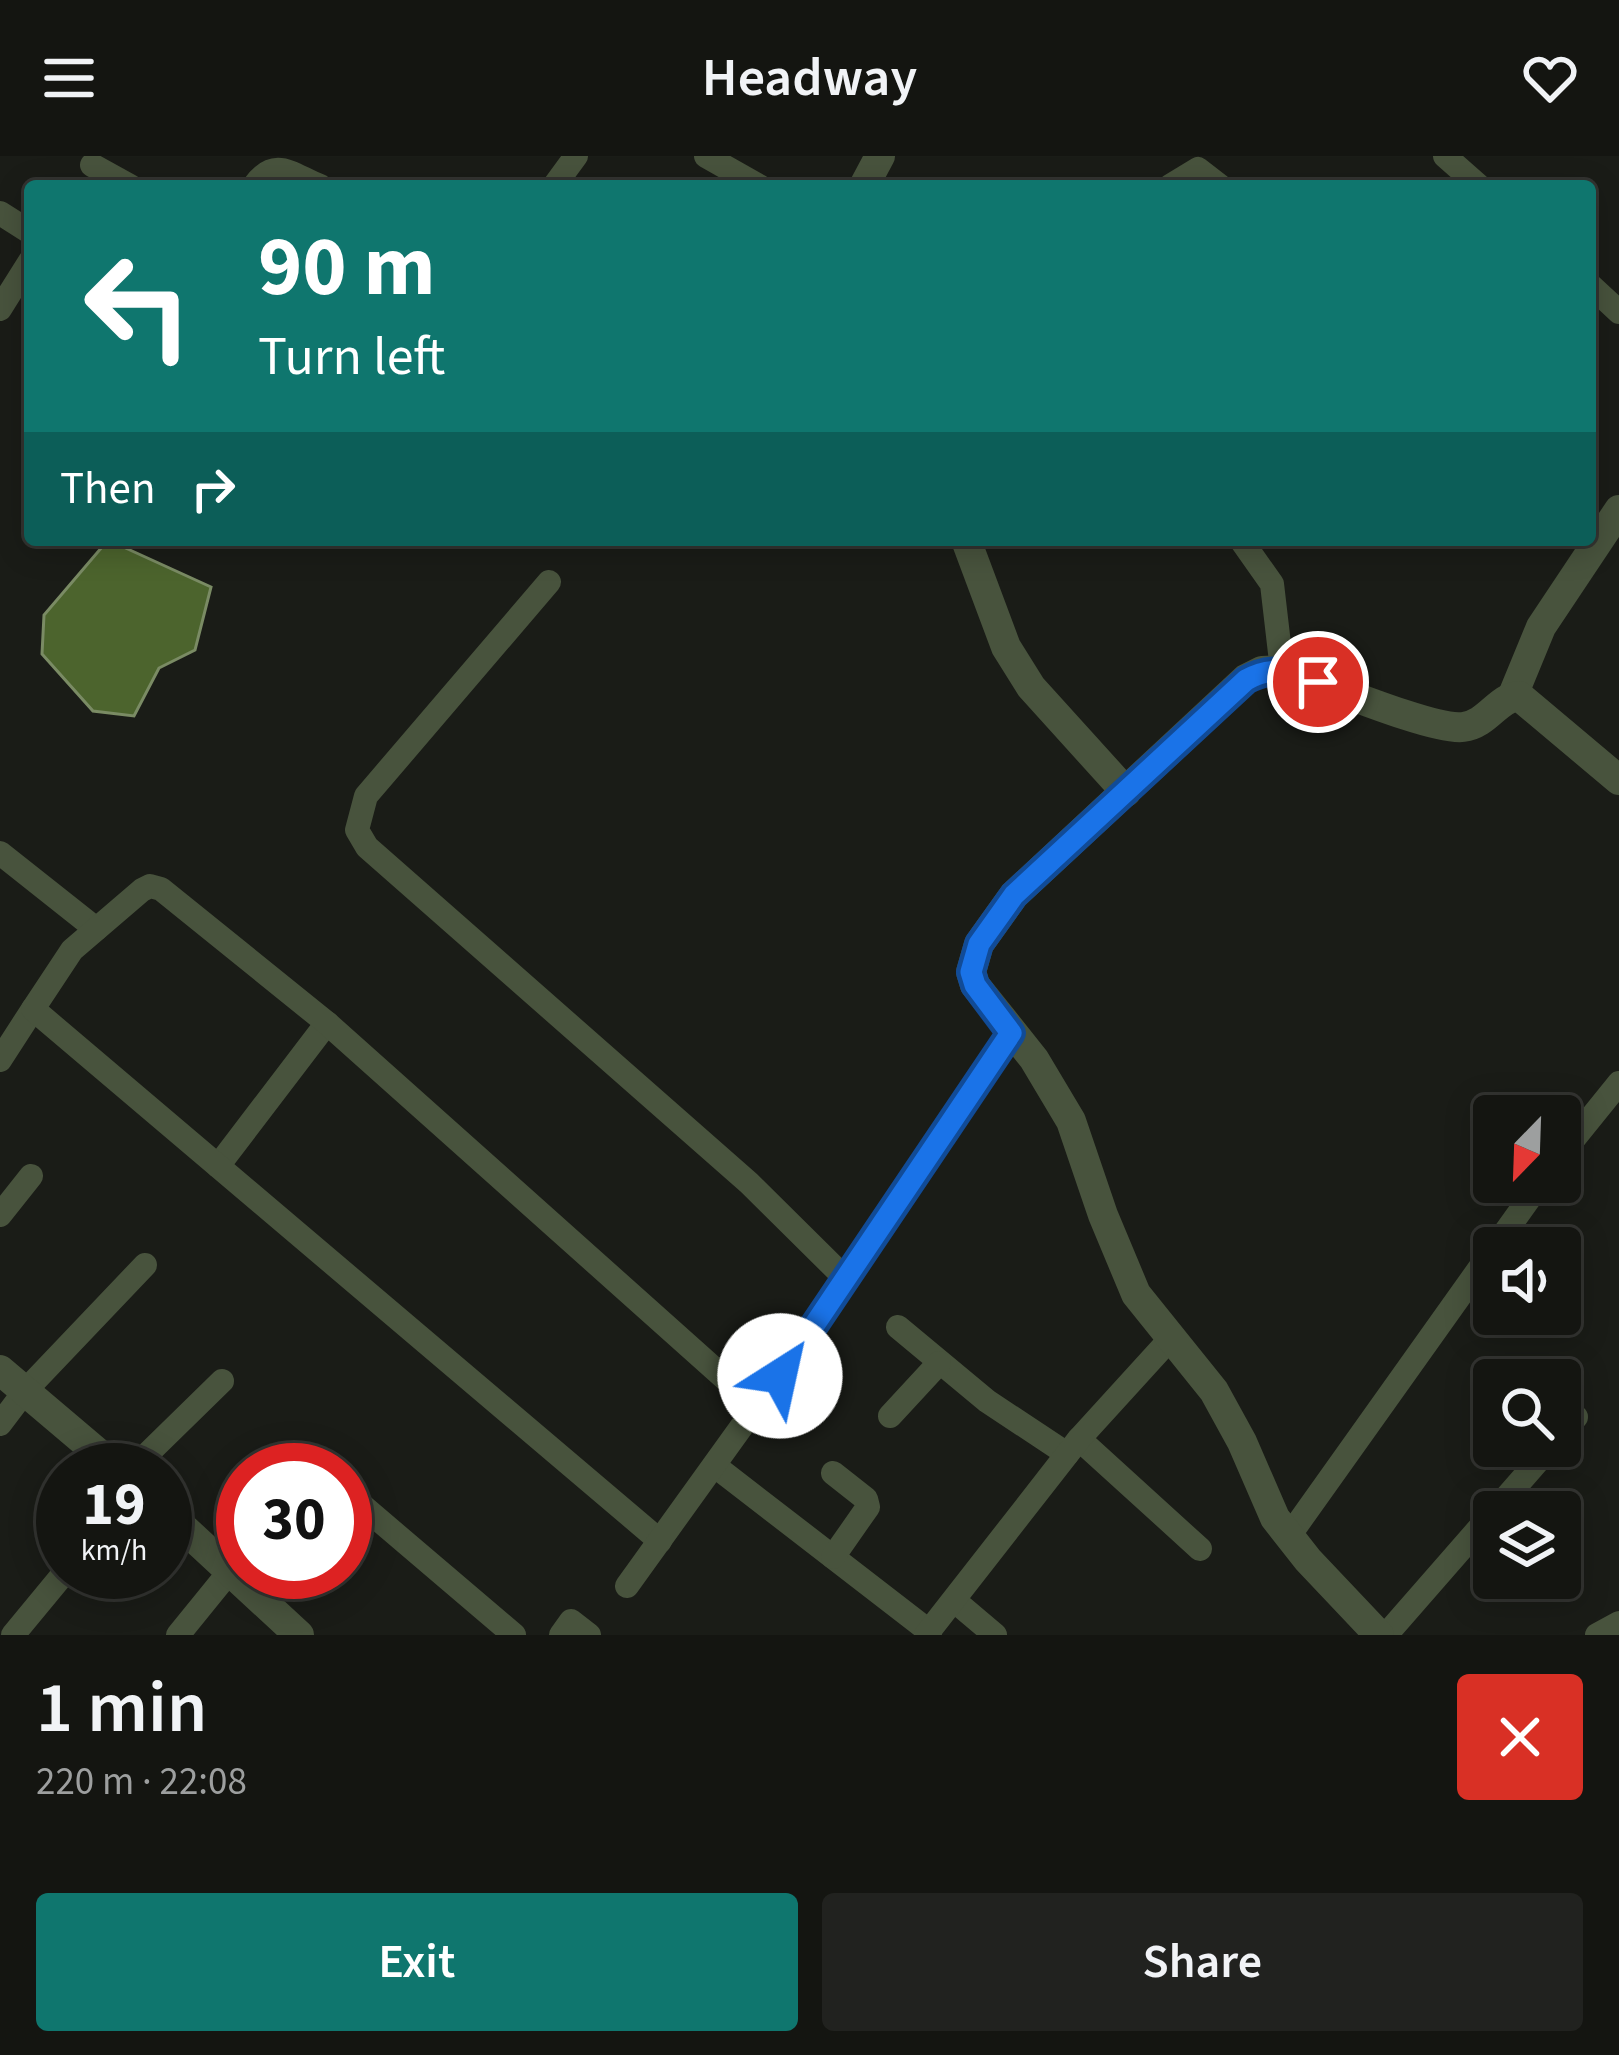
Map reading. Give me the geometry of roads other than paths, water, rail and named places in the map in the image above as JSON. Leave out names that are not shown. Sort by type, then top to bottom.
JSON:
[{"type":"street","points":[[706,156],[748,180]]},
{"type":"street","points":[[258,180],[263,173],[277,169],[305,180]]},
{"type":"street","points":[[1180,180],[1198,169],[1212,180]]},
{"type":"street","points":[[0,309],[24,271]]},
{"type":"street","points":[[1596,291],[1619,312]]},
{"type":"street","points":[[1596,544],[1619,510]]},
{"type":"street","points":[[968,546],[1006,646],[1030,687],[1126,792]]},
{"type":"street","points":[[1244,546],[1272,584],[1282,670]]},
{"type":"street","points":[[1532,1467],[1383,1635],[1288,1536],[1262,1493],[1231,1420],[1194,1364],[1136,1294],[1071,1121],[1034,1058],[975,985],[971,972],[979,944],[1014,895],[1246,680],[1262,671],[1282,670],[1448,728],[1484,722],[1513,695],[1541,627],[1595,546]]},
{"type":"street","points":[[549,582],[366,796],[357,830],[367,847],[749,1183],[847,1280]]},
{"type":"street","points":[[1513,695],[1619,780]]},
{"type":"street","points":[[0,853],[96,929]]},
{"type":"street","points":[[0,1060],[72,950],[142,890],[150,886],[161,890],[328,1023],[758,1407]]},
{"type":"street","points":[[33,1010],[659,1541]]},
{"type":"street","points":[[218,1166],[328,1023]]},
{"type":"street","points":[[627,1586],[847,1280],[1011,1033]]},
{"type":"street","points":[[1581,1130],[1619,1083]]},
{"type":"street","points":[[0,1215],[32,1175]]},
{"type":"street","points":[[0,1424],[25,1391],[145,1265]]},
{"type":"street","points":[[1288,1536],[1473,1277]]},
{"type":"street","points":[[898,1327],[987,1401],[1073,1446],[1200,1549]]},
{"type":"street","points":[[715,1466],[928,1634],[1073,1446],[1171,1339]]},
{"type":"street","points":[[890,1416],[939,1363]]},
{"type":"street","points":[[0,1370],[86,1443]]},
{"type":"street","points":[[159,1443],[222,1381]]},
{"type":"street","points":[[833,1473],[866,1499],[868,1507],[833,1557]]},
{"type":"street","points":[[372,1514],[514,1635]]},
{"type":"street","points":[[192,1534],[216,1554]]},
{"type":"street","points":[[178,1635],[216,1597]]},
{"type":"street","points":[[14,1635],[43,1599]]},
{"type":"street","points":[[264,1599],[299,1635]]},
{"type":"street","points":[[956,1602],[995,1635]]},
{"type":"street","points":[[561,1635],[571,1622],[590,1635]]},
{"type":"street","points":[[1597,1635],[1619,1623]]}]
